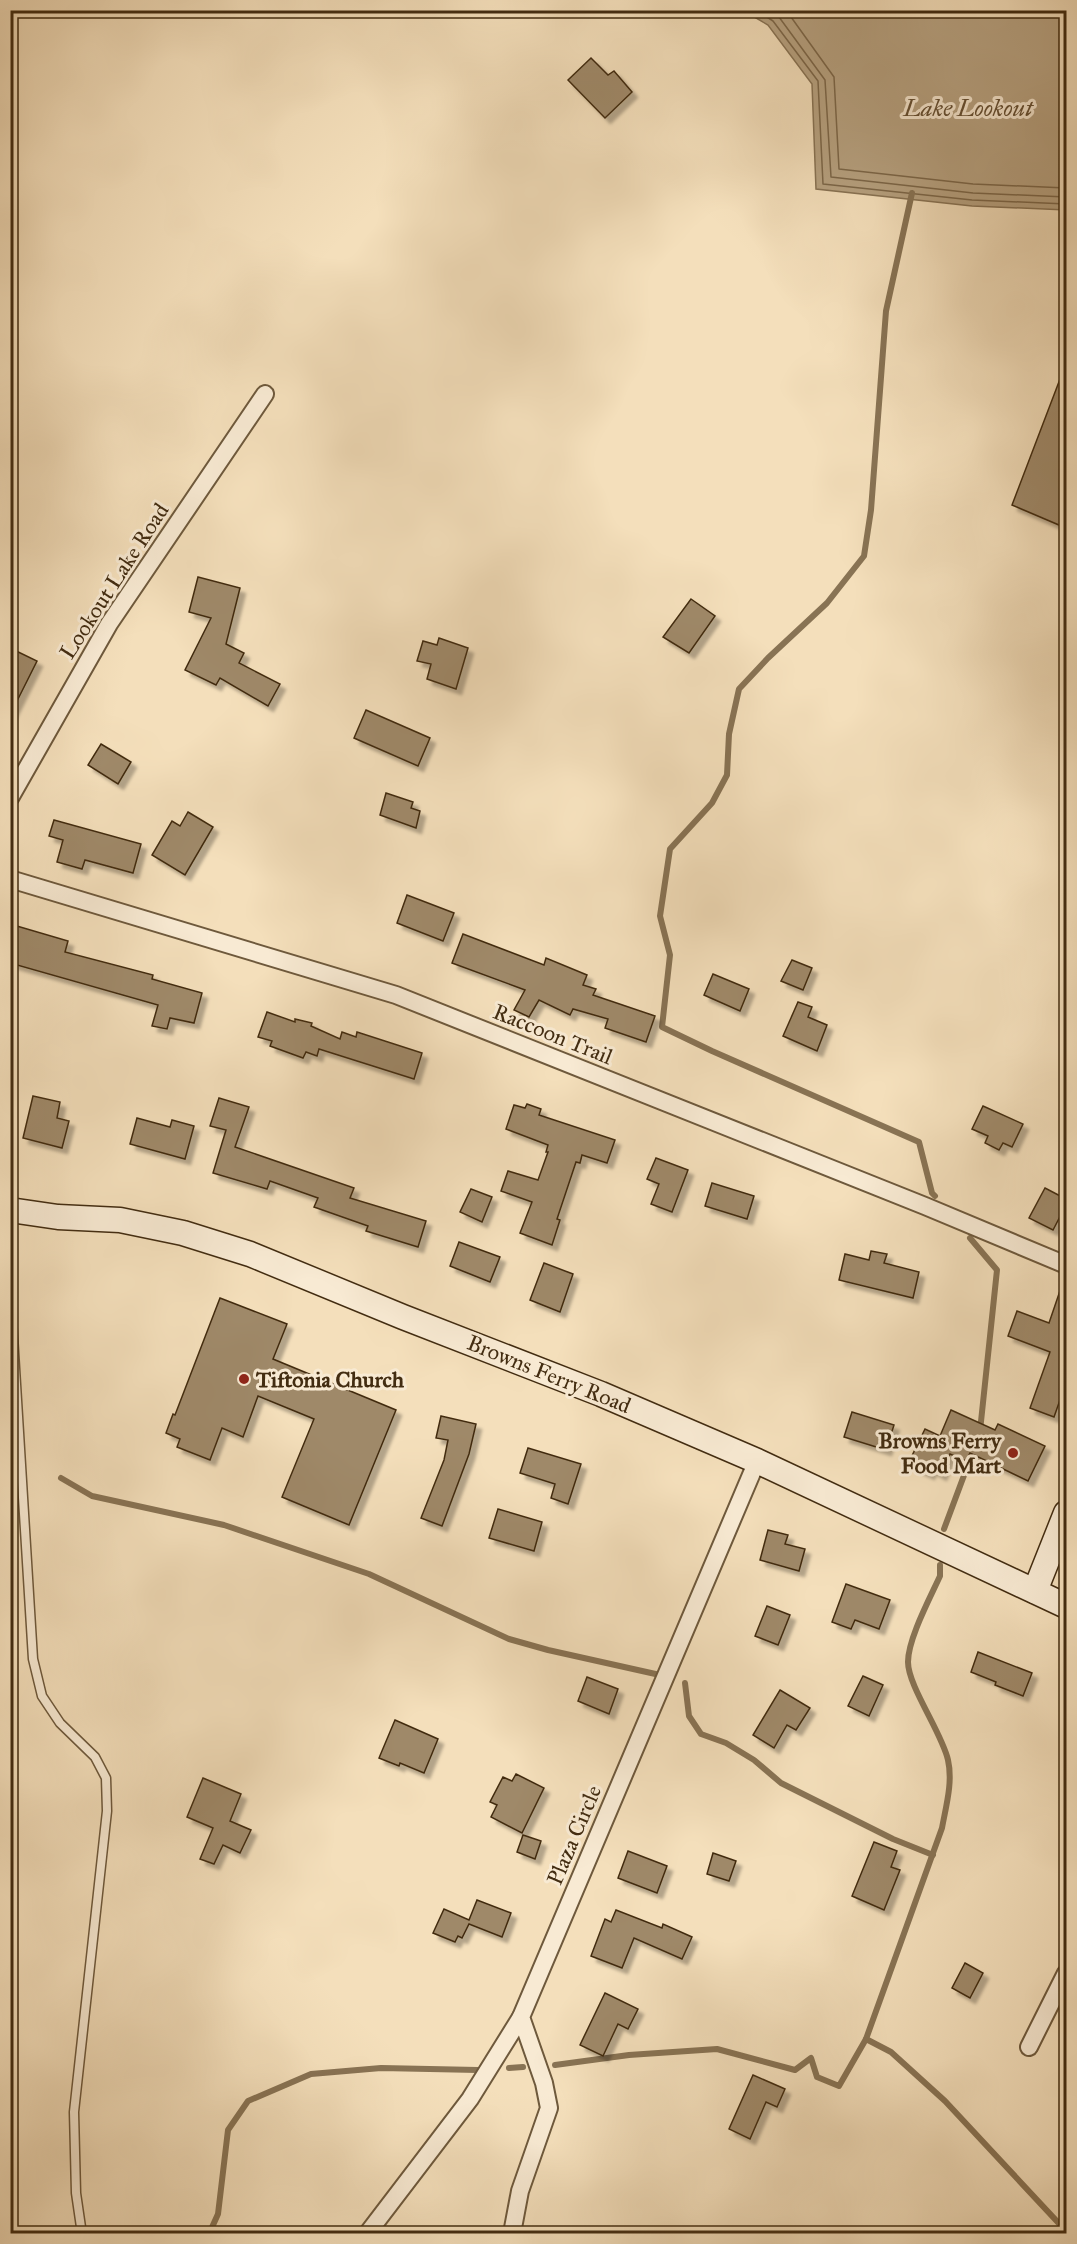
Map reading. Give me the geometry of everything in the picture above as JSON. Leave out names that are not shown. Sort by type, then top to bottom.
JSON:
[{"type":"street","name":"Lookout Lake Road","points":[[10,798],[109,624],[265,394]]},
{"type":"street","name":"Raccoon Trail","points":[[10,879],[396,995],[925,1206],[1066,1265]]},
{"type":"street","name":"Browns Ferry Road","points":[[10,1210],[58,1217],[120,1220],[183,1233],[250,1254],[403,1317],[601,1394],[758,1461],[1066,1606]]},
{"type":"street","name":"Plaza Circle","points":[[367,2234],[470,2099],[521,2017],[758,1461]]},
{"type":"street","points":[[1035,1591],[1066,1513]]},
{"type":"street","points":[[1029,2047],[1066,1973]]},
{"type":"street","points":[[514,2234],[513,2228],[520,2191],[549,2108],[544,2083],[521,2017]]},
{"type":"lane","points":[[10,1287],[33,1659],[42,1696],[60,1723],[95,1757],[106,1778],[105,1833],[74,2112],[76,2193],[82,2234]]},
{"type":"water","name":"Lake Lookout","points":[[744,11],[1066,11],[1066,210],[972,206],[816,189],[812,84],[768,25]]},
{"type":"building","points":[[591,58],[608,75],[614,71],[632,92],[605,118],[568,80]]},
{"type":"building","points":[[1066,366],[1066,528],[1012,505]]},
{"type":"building","points":[[198,577],[240,588],[226,644],[244,653],[239,663],[280,684],[268,706],[220,678],[216,685],[185,670],[211,618],[189,612]]},
{"type":"building","points":[[691,599],[715,616],[689,653],[663,637]]},
{"type":"building","points":[[439,638],[468,648],[456,689],[427,679],[431,664],[417,661],[423,641],[437,645]]},
{"type":"building","points":[[10,648],[37,661],[10,715]]},
{"type":"building","points":[[366,710],[430,738],[418,766],[354,738]]},
{"type":"building","points":[[101,744],[131,762],[118,784],[88,765]]},
{"type":"building","points":[[386,793],[413,802],[411,808],[420,811],[416,828],[380,815]]},
{"type":"building","points":[[188,812],[213,827],[185,875],[152,855],[172,821],[180,826]]},
{"type":"building","points":[[54,820],[141,844],[133,873],[85,860],[82,869],[57,862],[63,840],[49,836]]},
{"type":"building","points":[[407,895],[454,913],[443,941],[397,923]]},
{"type":"building","points":[[10,924],[68,941],[65,952],[153,975],[152,979],[202,993],[194,1023],[170,1018],[167,1029],[152,1026],[158,1005],[10,963]]},
{"type":"building","points":[[463,934],[544,965],[546,958],[587,975],[583,985],[596,989],[593,995],[655,1016],[646,1042],[605,1028],[608,1019],[573,1009],[570,1015],[539,1000],[529,1017],[514,1010],[525,990],[452,963]]},
{"type":"building","points":[[792,960],[812,968],[803,990],[781,981]]},
{"type":"building","points":[[713,974],[749,989],[740,1011],[704,995]]},
{"type":"building","points":[[798,1002],[812,1007],[808,1017],[827,1025],[817,1051],[783,1036]]},
{"type":"building","points":[[267,1012],[295,1022],[295,1019],[312,1023],[311,1026],[340,1039],[342,1032],[356,1037],[357,1032],[422,1053],[414,1079],[319,1049],[317,1056],[306,1052],[303,1058],[270,1046],[272,1041],[258,1037]]},
{"type":"building","points":[[33,1096],[60,1102],[57,1118],[69,1121],[62,1148],[23,1138]]},
{"type":"building","points":[[219,1098],[249,1107],[235,1147],[354,1188],[350,1198],[426,1221],[418,1247],[366,1231],[368,1226],[314,1207],[318,1198],[270,1181],[267,1189],[213,1173],[226,1130],[210,1126]]},
{"type":"building","points":[[527,1104],[541,1109],[539,1115],[615,1140],[607,1163],[582,1155],[580,1163],[576,1162],[557,1219],[560,1220],[552,1245],[520,1233],[532,1202],[501,1191],[508,1171],[538,1180],[548,1152],[546,1152],[548,1145],[506,1129],[514,1105],[525,1108]]},
{"type":"building","points":[[983,1106],[1023,1124],[1012,1147],[1003,1143],[999,1150],[985,1143],[988,1136],[972,1129]]},
{"type":"building","points":[[137,1118],[170,1127],[172,1120],[194,1126],[185,1159],[130,1144]]},
{"type":"building","points":[[656,1158],[688,1170],[672,1212],[651,1204],[659,1184],[647,1179]]},
{"type":"building","points":[[712,1183],[754,1196],[747,1219],[705,1206]]},
{"type":"building","points":[[1045,1188],[1066,1199],[1066,1205],[1053,1230],[1029,1218]]},
{"type":"building","points":[[471,1189],[492,1197],[482,1222],[460,1212]]},
{"type":"building","points":[[459,1242],[500,1257],[490,1282],[450,1266]]},
{"type":"building","points":[[871,1251],[887,1254],[884,1263],[919,1272],[913,1298],[839,1280],[845,1254],[869,1260]]},
{"type":"building","points":[[544,1263],[573,1274],[560,1312],[530,1300]]},
{"type":"building","points":[[1064,1279],[1066,1279],[1066,1383],[1054,1417],[1030,1408],[1050,1352],[1008,1336],[1017,1311],[1049,1323]]},
{"type":"building","points":[[220,1298],[287,1324],[273,1359],[396,1410],[349,1525],[282,1497],[314,1419],[258,1396],[243,1437],[222,1428],[210,1460],[177,1447],[180,1439],[166,1433]]},
{"type":"building","points":[[951,1410],[995,1430],[998,1424],[1045,1446],[1028,1481],[970,1453],[966,1461],[950,1454],[941,1475],[931,1469],[929,1474],[908,1464],[925,1429],[940,1436]]},
{"type":"building","points":[[852,1412],[894,1425],[886,1450],[844,1437]]},
{"type":"building","points":[[441,1416],[476,1424],[469,1454],[442,1526],[421,1518],[444,1460],[448,1440],[436,1438]]},
{"type":"building","points":[[528,1448],[581,1464],[568,1504],[551,1498],[555,1484],[520,1473]]},
{"type":"building","points":[[498,1509],[542,1522],[534,1551],[489,1538]]},
{"type":"building","points":[[768,1530],[788,1535],[785,1544],[805,1549],[799,1571],[760,1560]]},
{"type":"building","points":[[846,1584],[890,1600],[879,1629],[855,1620],[851,1629],[832,1622]]},
{"type":"building","points":[[767,1606],[790,1615],[778,1645],[755,1636]]},
{"type":"building","points":[[978,1652],[1032,1673],[1023,1696],[971,1672]]},
{"type":"building","points":[[863,1676],[883,1685],[869,1716],[848,1706]]},
{"type":"building","points":[[587,1677],[618,1689],[609,1714],[578,1701]]},
{"type":"building","points":[[780,1690],[810,1708],[796,1730],[787,1725],[774,1748],[753,1735]]},
{"type":"building","points":[[395,1720],[438,1739],[424,1773],[400,1763],[399,1766],[379,1758]]},
{"type":"building","points":[[516,1774],[544,1788],[522,1833],[491,1817],[497,1805],[490,1802],[503,1777],[512,1781]]},
{"type":"building","points":[[203,1778],[241,1794],[230,1821],[251,1830],[240,1853],[223,1845],[214,1864],[200,1859],[213,1828],[187,1817]]},
{"type":"building","points":[[523,1835],[541,1841],[535,1859],[517,1852]]},
{"type":"building","points":[[874,1842],[897,1851],[891,1867],[900,1870],[884,1910],[852,1896]]},
{"type":"building","points":[[628,1851],[667,1866],[657,1893],[618,1878]]},
{"type":"building","points":[[713,1853],[736,1861],[729,1881],[707,1874]]},
{"type":"building","points":[[477,1900],[511,1913],[502,1937],[469,1924],[462,1938],[458,1936],[455,1942],[433,1933],[444,1909],[469,1920]]},
{"type":"building","points":[[616,1910],[662,1928],[663,1924],[692,1937],[682,1959],[634,1938],[622,1968],[591,1956],[605,1919],[611,1922]]},
{"type":"building","points":[[965,1963],[983,1973],[970,1998],[952,1988]]},
{"type":"building","points":[[605,1993],[638,2009],[628,2029],[618,2024],[603,2056],[580,2045]]},
{"type":"building","points":[[753,2075],[785,2089],[777,2107],[766,2102],[750,2139],[729,2129]]},
{"type":"waterway","points":[[912,193],[886,311],[871,510],[864,556],[827,603],[768,658],[739,689],[729,734],[727,775],[712,803],[670,849],[660,916],[670,955],[662,1027],[919,1142],[932,1193],[935,1196]]},
{"type":"waterway","points":[[970,1238],[997,1270],[980,1431]]},
{"type":"waterway","points":[[944,1529],[975,1446]]},
{"type":"waterway","points":[[61,1478],[92,1496],[224,1525],[369,1574],[509,1639],[660,1675]]},
{"type":"waterway","points":[[555,2065],[629,2055],[717,2049],[795,2070],[811,2058],[817,2077],[839,2086],[866,2039],[942,1828],[949,1785],[948,1760],[945,1749],[913,1684],[908,1662],[915,1630],[940,1576],[940,1565]]},
{"type":"waterway","points":[[685,1683],[689,1716],[701,1734],[726,1743],[754,1760],[781,1783],[893,1839],[933,1855]]},
{"type":"waterway","points":[[866,2039],[891,2052],[945,2101],[1066,2231]]},
{"type":"waterway","points":[[509,2068],[523,2067]]},
{"type":"waterway","points":[[209,2234],[218,2214],[228,2130],[248,2101],[311,2074],[381,2068],[478,2070]]},
{"type":"place","name":"Tiftonia Church","points":[[244,1379]]},
{"type":"place","name":"Browns Ferry Food Mart","points":[[1013,1453]]}]
